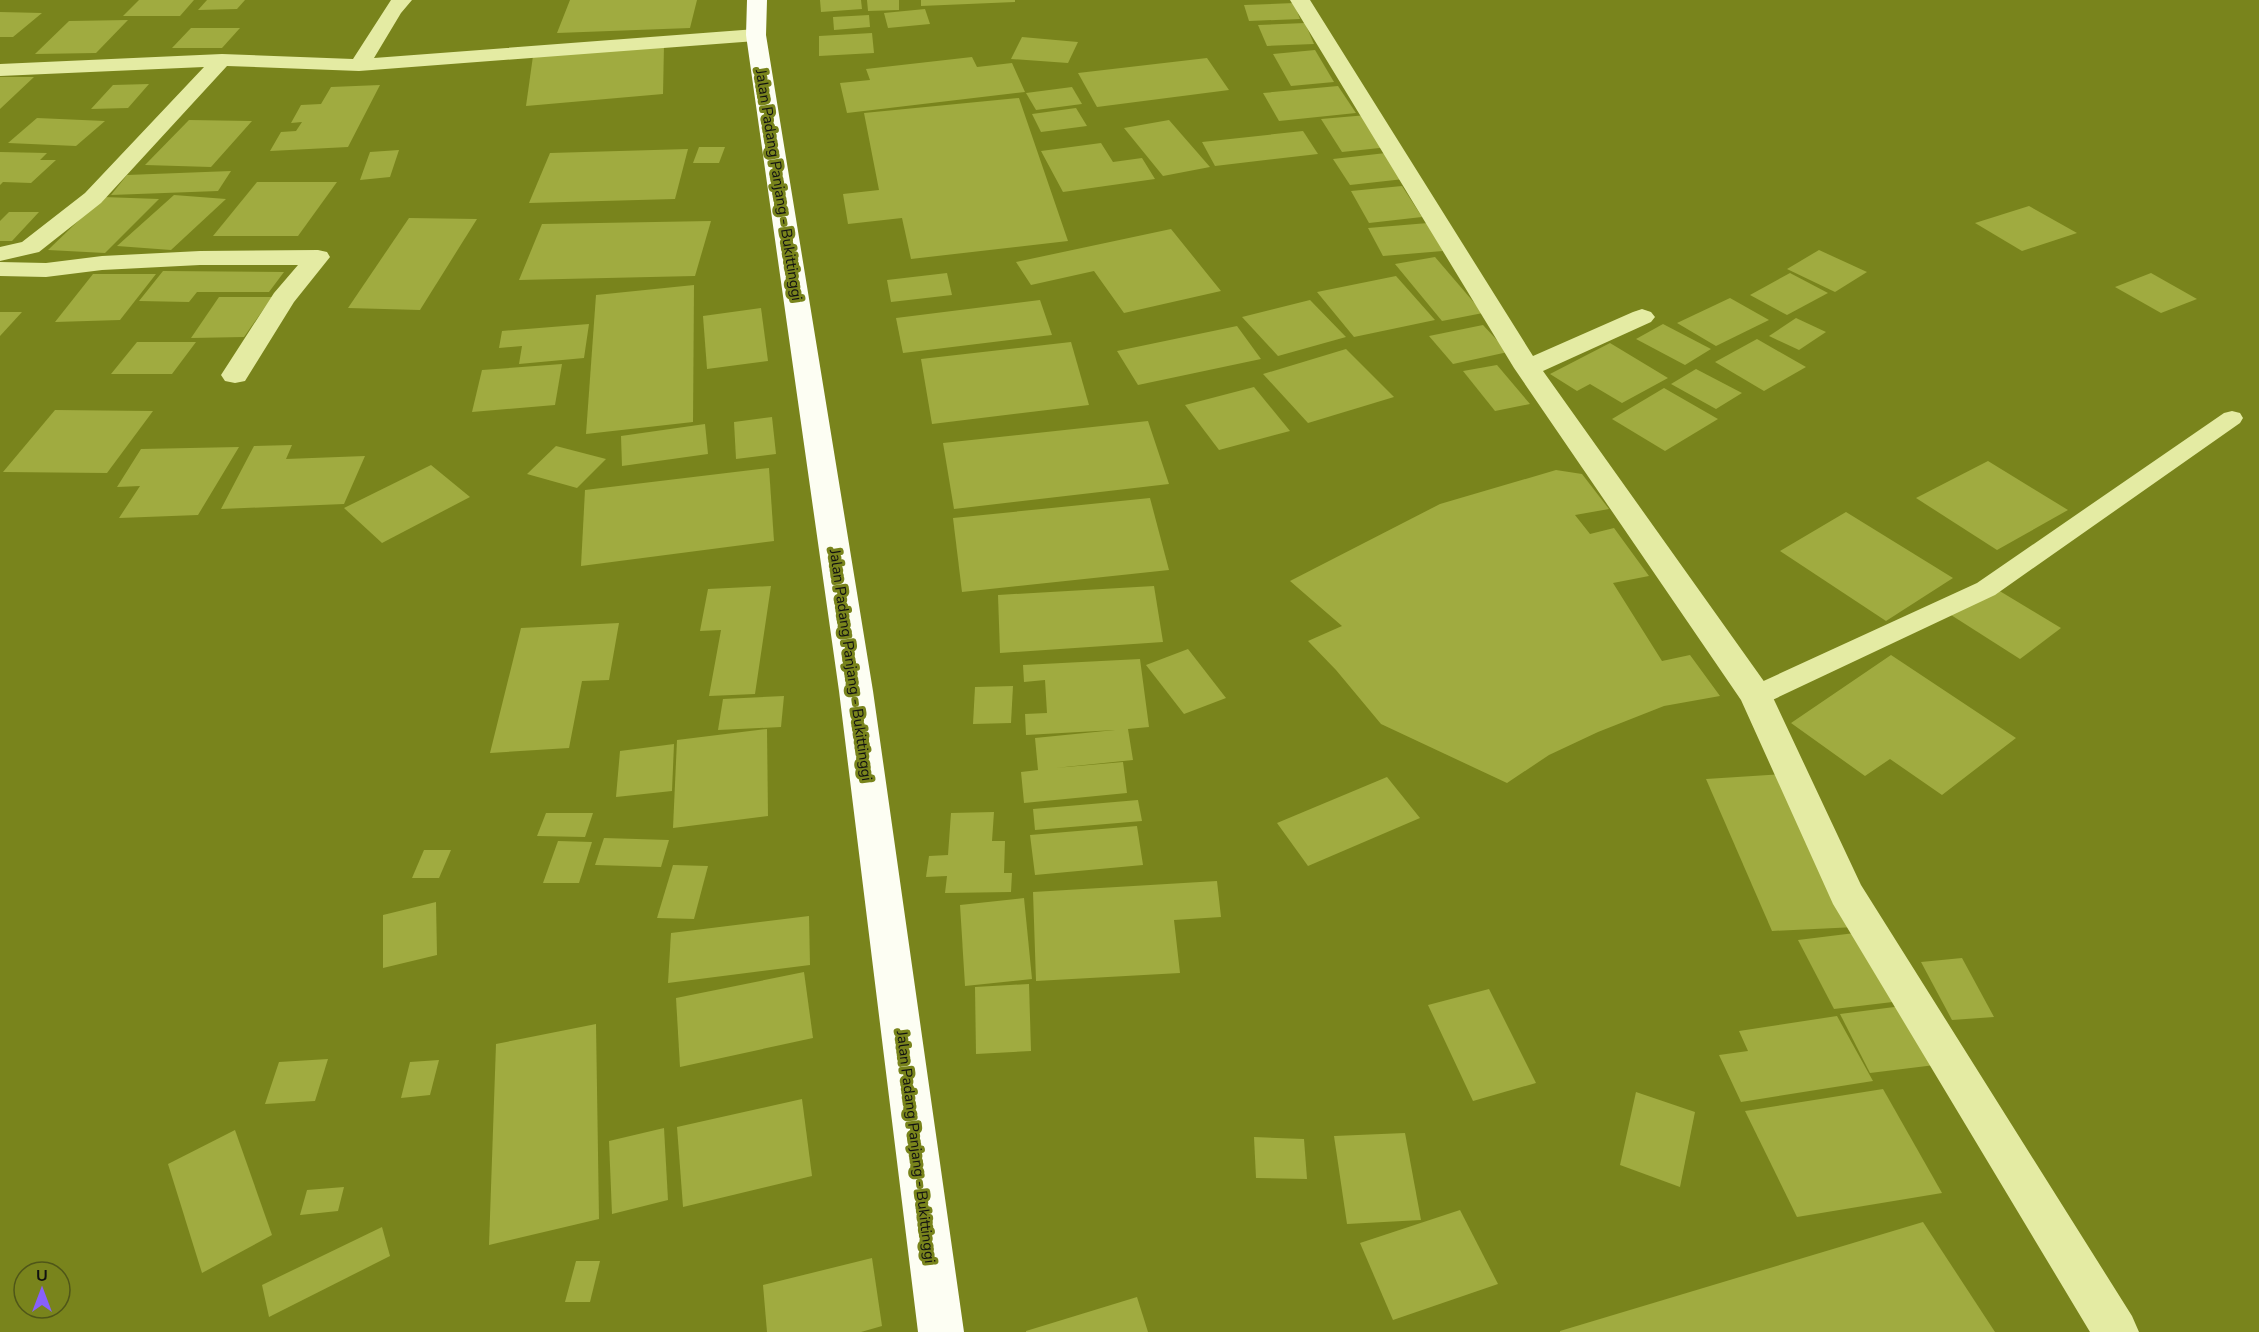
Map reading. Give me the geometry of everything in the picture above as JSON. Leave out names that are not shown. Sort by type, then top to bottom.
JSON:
[{"type":"highway","name":"Jalan Padang Panjang - Bukittinggi","points":[[758,0],[756,36],[855,679],[940,1332]]},
{"type":"street","points":[[359,65],[393,10],[402,0]]},
{"type":"street","points":[[1300,0],[1527,368],[1755,696],[1846,893],[2116,1332]]},
{"type":"street","points":[[0,70],[222,60],[359,65],[756,36]]},
{"type":"street","points":[[0,254],[30,247],[93,198],[222,60]]},
{"type":"street","points":[[0,269],[46,270],[102,263],[200,258],[318,257],[283,298],[235,375]]},
{"type":"street","points":[[1527,368],[1642,317]]},
{"type":"lane","points":[[1755,696],[1986,589],[2232,418]]},
{"type":"building","points":[[139,0],[194,0],[180,16],[123,16]]},
{"type":"building","points":[[207,0],[245,0],[237,9],[198,10]]},
{"type":"building","points":[[570,0],[697,0],[690,28],[557,33]]},
{"type":"building","points":[[820,0],[861,0],[862,9],[821,12]]},
{"type":"building","points":[[867,0],[899,0],[899,10],[868,11]]},
{"type":"building","points":[[921,0],[1015,0],[1015,2],[921,6]]},
{"type":"building","points":[[1294,3],[1300,19],[1249,21],[1244,5]]},
{"type":"building","points":[[925,9],[930,24],[888,28],[884,13]]},
{"type":"building","points":[[0,12],[42,13],[13,37],[0,37]]},
{"type":"building","points":[[869,15],[870,27],[834,30],[833,17]]},
{"type":"building","points":[[128,20],[96,53],[35,54],[69,21]]},
{"type":"building","points":[[1305,23],[1314,44],[1267,46],[1258,25]]},
{"type":"building","points":[[191,28],[240,28],[222,48],[172,48]]},
{"type":"building","points":[[872,33],[874,53],[819,56],[819,36]]},
{"type":"building","points":[[1022,37],[1078,42],[1068,63],[1011,59]]},
{"type":"building","points":[[664,45],[663,94],[526,106],[533,56]]},
{"type":"building","points":[[1315,50],[1334,82],[1291,86],[1273,54]]},
{"type":"building","points":[[972,57],[977,67],[1012,63],[1025,92],[847,113],[840,83],[870,80],[866,69]]},
{"type":"building","points":[[1207,58],[1229,90],[1097,107],[1078,73]]},
{"type":"building","points":[[0,77],[34,77],[0,109]]},
{"type":"building","points":[[149,84],[128,108],[91,109],[113,85]]},
{"type":"building","points":[[380,85],[348,147],[270,151],[281,132],[296,131],[302,122],[291,123],[301,105],[321,104],[331,87]]},
{"type":"building","points":[[1338,86],[1356,113],[1279,121],[1263,93]]},
{"type":"building","points":[[1072,87],[1082,104],[1036,110],[1026,93]]},
{"type":"building","points":[[1019,98],[1068,241],[911,259],[902,218],[848,224],[843,194],[879,190],[864,113]]},
{"type":"building","points":[[1076,108],[1087,126],[1041,132],[1032,114]]},
{"type":"building","points":[[1367,115],[1389,147],[1342,152],[1321,119]]},
{"type":"building","points":[[37,118],[105,121],[76,146],[8,143]]},
{"type":"building","points":[[189,120],[252,121],[211,167],[145,165]]},
{"type":"building","points":[[1169,120],[1210,167],[1163,176],[1124,128]]},
{"type":"building","points":[[1303,131],[1318,154],[1215,166],[1202,142]]},
{"type":"building","points":[[1101,143],[1113,162],[1142,158],[1155,179],[1063,192],[1041,151]]},
{"type":"building","points":[[699,147],[725,147],[719,163],[693,163]]},
{"type":"building","points":[[688,149],[675,199],[529,203],[550,153]]},
{"type":"building","points":[[399,150],[390,177],[360,180],[370,152]]},
{"type":"building","points":[[0,152],[47,153],[40,160],[56,160],[31,183],[3,182],[0,185]]},
{"type":"building","points":[[1386,153],[1404,179],[1350,185],[1333,159]]},
{"type":"building","points":[[231,171],[218,191],[111,195],[127,175]]},
{"type":"building","points":[[257,182],[337,182],[298,236],[213,236]]},
{"type":"building","points":[[1402,186],[1422,217],[1369,223],[1351,191]]},
{"type":"building","points":[[174,195],[226,199],[171,250],[117,246]]},
{"type":"building","points":[[103,197],[159,199],[105,253],[48,250]]},
{"type":"building","points":[[2029,206],[2077,233],[2022,251],[1975,223]]},
{"type":"building","points":[[9,212],[39,212],[12,241],[0,241],[0,221]]},
{"type":"building","points":[[409,218],[477,219],[420,310],[348,308]]},
{"type":"building","points":[[711,221],[695,276],[519,280],[542,224]]},
{"type":"building","points":[[1428,223],[1443,251],[1383,256],[1368,228]]},
{"type":"building","points":[[1171,229],[1221,291],[1124,313],[1094,271],[1031,285],[1016,262]]},
{"type":"building","points":[[1819,250],[1867,272],[1835,292],[1787,269]]},
{"type":"building","points":[[1435,257],[1483,313],[1442,321],[1395,264]]},
{"type":"building","points":[[163,271],[284,272],[269,292],[197,292],[189,302],[139,301]]},
{"type":"building","points":[[947,273],[952,295],[891,302],[887,280]]},
{"type":"building","points":[[1790,273],[1828,293],[1787,315],[1750,295]]},
{"type":"building","points":[[2151,273],[2197,299],[2161,313],[2115,287]]},
{"type":"building","points":[[93,274],[156,274],[120,320],[55,322]]},
{"type":"building","points":[[1396,276],[1435,320],[1354,337],[1317,292]]},
{"type":"building","points":[[694,285],[693,422],[586,434],[596,295]]},
{"type":"building","points":[[219,297],[272,297],[244,337],[191,338]]},
{"type":"building","points":[[1730,298],[1769,320],[1716,346],[1677,323]]},
{"type":"building","points":[[1040,300],[1052,335],[903,353],[896,318]]},
{"type":"building","points":[[1310,300],[1346,337],[1278,356],[1242,317]]},
{"type":"building","points":[[761,308],[768,361],[707,369],[703,316]]},
{"type":"building","points":[[0,312],[22,312],[0,336]]},
{"type":"building","points":[[1796,318],[1826,332],[1799,350],[1769,336]]},
{"type":"building","points":[[589,324],[584,358],[519,364],[522,346],[499,348],[502,331]]},
{"type":"building","points":[[1663,324],[1711,349],[1685,365],[1636,339]]},
{"type":"building","points":[[1483,325],[1508,352],[1453,364],[1429,336]]},
{"type":"building","points":[[1237,326],[1261,359],[1138,385],[1117,351]]},
{"type":"building","points":[[1757,339],[1806,367],[1764,391],[1715,362]]},
{"type":"building","points":[[137,342],[196,342],[172,374],[111,374]]},
{"type":"building","points":[[1071,342],[1089,405],[932,424],[921,359]]},
{"type":"building","points":[[1610,343],[1668,378],[1622,403],[1590,384],[1577,391],[1550,374]]},
{"type":"building","points":[[1346,349],[1394,397],[1308,423],[1263,374]]},
{"type":"building","points":[[562,364],[555,405],[472,412],[482,370]]},
{"type":"building","points":[[1497,365],[1530,404],[1495,411],[1463,371]]},
{"type":"building","points":[[1696,369],[1742,393],[1716,409],[1671,384]]},
{"type":"building","points":[[1254,387],[1290,431],[1219,450],[1185,405]]},
{"type":"building","points":[[1664,388],[1718,419],[1665,451],[1612,419]]},
{"type":"building","points":[[55,410],[153,411],[107,473],[3,472]]},
{"type":"building","points":[[772,417],[776,454],[736,459],[734,422]]},
{"type":"building","points":[[1148,421],[1169,484],[954,509],[943,443]]},
{"type":"building","points":[[705,424],[708,454],[622,466],[621,436]]},
{"type":"building","points":[[292,445],[286,459],[365,456],[344,504],[221,509],[254,446]]},
{"type":"building","points":[[556,446],[606,459],[577,488],[527,474]]},
{"type":"building","points":[[239,447],[198,515],[119,518],[140,486],[117,487],[141,449]]},
{"type":"building","points":[[1988,461],[2068,510],[1997,550],[1916,498]]},
{"type":"building","points":[[431,465],[470,497],[382,543],[344,508]]},
{"type":"building","points":[[769,468],[774,541],[581,566],[585,490]]},
{"type":"building","points":[[1556,470],[1582,474],[1609,509],[1575,515],[1590,534],[1614,528],[1649,576],[1613,583],[1662,661],[1690,655],[1720,696],[1664,706],[1598,732],[1549,755],[1507,783],[1381,724],[1336,670],[1308,641],[1342,626],[1290,581],[1440,504]]},
{"type":"building","points":[[1150,498],[1169,570],[962,592],[953,518]]},
{"type":"building","points":[[1846,512],[1953,578],[1886,621],[1780,551]]},
{"type":"building","points":[[771,586],[755,694],[709,696],[721,630],[700,631],[708,589]]},
{"type":"building","points":[[1154,586],[1163,642],[1000,653],[998,595]]},
{"type":"building","points":[[1993,587],[2061,628],[2020,659],[1951,615]]},
{"type":"building","points":[[619,623],[609,680],[582,681],[569,748],[490,753],[521,628]]},
{"type":"building","points":[[1188,649],[1226,698],[1184,714],[1146,665]]},
{"type":"building","points":[[1891,655],[2016,738],[1942,795],[1890,759],[1865,776],[1791,723]]},
{"type":"building","points":[[1140,659],[1149,727],[1128,729],[1133,760],[1055,768],[1123,762],[1127,793],[1024,803],[1021,772],[1038,770],[1035,738],[1115,730],[1026,735],[1025,714],[1047,713],[1045,680],[1024,682],[1023,665]]},
{"type":"building","points":[[1013,686],[1011,723],[973,724],[975,687]]},
{"type":"building","points":[[784,696],[781,727],[718,730],[723,699]]},
{"type":"building","points":[[767,729],[768,816],[673,828],[677,740]]},
{"type":"building","points":[[674,744],[672,791],[616,797],[620,751]]},
{"type":"building","points":[[1783,774],[1856,927],[1772,931],[1706,779]]},
{"type":"building","points":[[1387,777],[1420,818],[1308,866],[1277,823]]},
{"type":"building","points":[[1138,800],[1142,821],[1035,830],[1033,809]]},
{"type":"building","points":[[994,812],[992,841],[1005,841],[1004,873],[1012,873],[1011,892],[945,893],[947,876],[926,877],[929,856],[948,855],[951,813]]},
{"type":"building","points":[[546,813],[593,813],[585,837],[537,836]]},
{"type":"building","points":[[1137,826],[1143,865],[1035,875],[1030,835]]},
{"type":"building","points":[[604,838],[669,840],[661,867],[595,865]]},
{"type":"building","points":[[558,841],[592,842],[579,883],[543,883]]},
{"type":"building","points":[[424,850],[451,850],[439,878],[412,878]]},
{"type":"building","points":[[673,865],[708,866],[694,919],[657,918]]},
{"type":"building","points":[[1217,881],[1221,917],[1174,920],[1180,973],[1036,981],[1033,892]]},
{"type":"building","points":[[1024,898],[1032,979],[965,986],[960,905]]},
{"type":"building","points":[[436,902],[437,955],[383,968],[383,915]]},
{"type":"building","points":[[809,916],[810,965],[668,983],[671,933]]},
{"type":"building","points":[[1863,932],[1901,1001],[1834,1009],[1798,940]]},
{"type":"building","points":[[1962,958],[1994,1017],[1952,1020],[1921,962]]},
{"type":"building","points":[[804,972],[813,1038],[680,1067],[676,998]]},
{"type":"building","points":[[1029,984],[1031,1051],[976,1054],[975,987]]},
{"type":"building","points":[[1489,989],[1536,1083],[1473,1101],[1428,1005]]},
{"type":"building","points":[[1902,1006],[1935,1065],[1870,1073],[1840,1014]]},
{"type":"building","points":[[1837,1016],[1873,1081],[1741,1102],[1719,1055],[1748,1051],[1739,1031]]},
{"type":"building","points":[[596,1024],[599,1219],[489,1245],[496,1044]]},
{"type":"building","points":[[328,1059],[315,1101],[265,1104],[279,1062]]},
{"type":"building","points":[[439,1060],[430,1095],[401,1098],[410,1062]]},
{"type":"building","points":[[1883,1089],[1942,1193],[1797,1217],[1745,1111]]},
{"type":"building","points":[[1636,1092],[1695,1112],[1680,1187],[1620,1165]]},
{"type":"building","points":[[802,1099],[812,1176],[683,1207],[677,1127]]},
{"type":"building","points":[[664,1128],[668,1200],[612,1214],[609,1141]]},
{"type":"building","points":[[235,1130],[272,1235],[202,1273],[168,1164]]},
{"type":"building","points":[[1405,1133],[1421,1220],[1347,1224],[1334,1136]]},
{"type":"building","points":[[1254,1137],[1304,1139],[1307,1179],[1256,1178]]},
{"type":"building","points":[[344,1187],[338,1211],[300,1215],[307,1190]]},
{"type":"building","points":[[1460,1210],[1498,1284],[1393,1320],[1360,1243]]},
{"type":"building","points":[[1923,1222],[1995,1332],[1560,1332],[1560,1331]]},
{"type":"building","points":[[382,1227],[390,1256],[269,1317],[262,1285]]},
{"type":"building","points":[[872,1258],[882,1326],[861,1332],[767,1332],[763,1285]]},
{"type":"building","points":[[576,1261],[600,1261],[590,1302],[565,1302]]},
{"type":"building","points":[[1137,1297],[1148,1332],[1026,1332],[1026,1331]]}]
